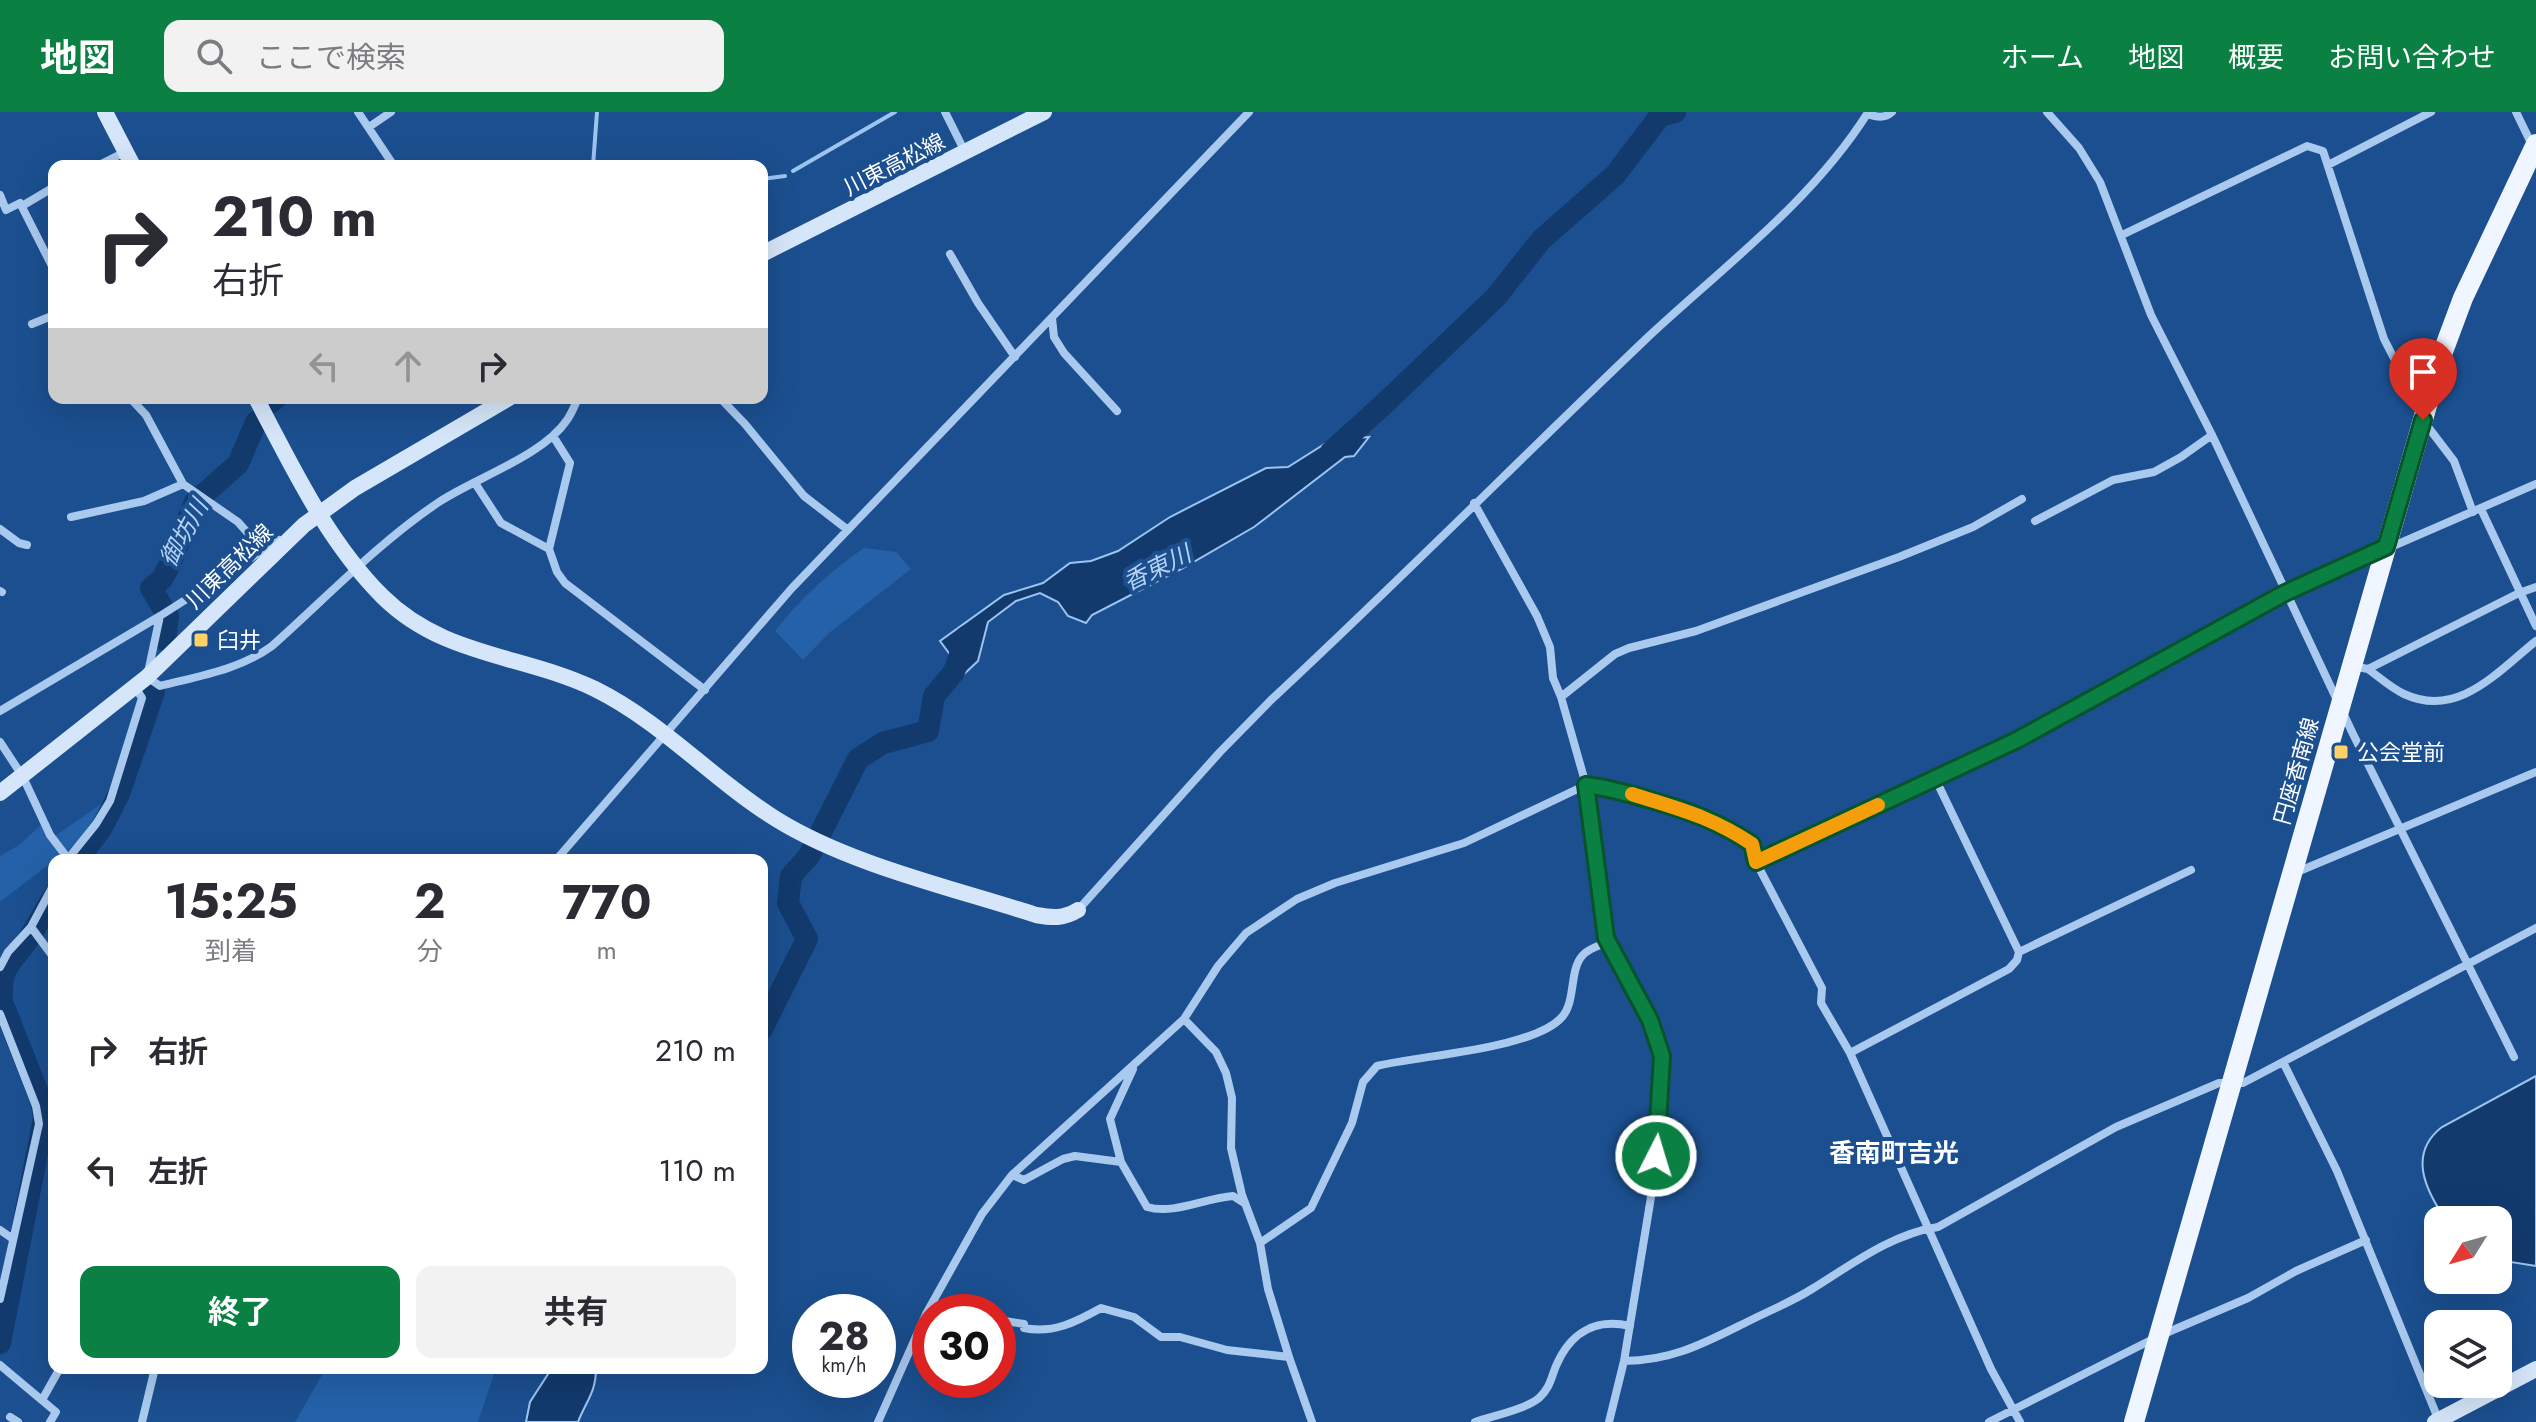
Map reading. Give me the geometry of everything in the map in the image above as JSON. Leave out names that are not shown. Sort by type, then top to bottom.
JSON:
[{"type":"main road","name":"円座香南線","points":[[2134,1422],[2339,705],[2359,667],[2386,547],[2441,357],[2463,298],[2535,149]]},
{"type":"street","points":[[105,112],[130,159]]},
{"type":"street","points":[[358,112],[390,160]]},
{"type":"street","points":[[369,127],[391,112]]},
{"type":"street","points":[[945,112],[966,153]]},
{"type":"street","name":"川東高松線","points":[[768,251],[1044,112]]},
{"type":"street","points":[[561,854],[792,588],[1249,112]]},
{"type":"street","points":[[259,404],[301,484],[358,569],[383,597],[432,634],[486,655],[558,673],[598,691],[667,735],[707,769],[776,819],[798,831],[870,862],[1053,919],[1067,917],[1078,910],[1220,752],[1474,503],[1790,207],[1833,163],[1867,113],[1877,117],[1888,116],[1892,112]]},
{"type":"street","points":[[2047,112],[2079,148],[2093,171],[2122,235],[2151,315],[2212,435],[2339,705],[2514,1057]]},
{"type":"street","points":[[2328,165],[2431,112]]},
{"type":"street","points":[[2516,112],[2535,149]]},
{"type":"street","points":[[2122,235],[2307,146],[2323,151],[2384,339],[2414,397],[2454,461],[2536,626]]},
{"type":"street","points":[[22,206],[48,191]]},
{"type":"street","points":[[0,195],[6,210],[20,203],[48,258]]},
{"type":"street","points":[[950,254],[978,303],[1015,357]]},
{"type":"street","points":[[32,324],[48,317]]},
{"type":"street","points":[[1052,318],[1054,337],[1064,353],[1117,411]]},
{"type":"street","points":[[136,404],[146,415],[183,484],[238,522],[263,550]]},
{"type":"street","name":"川東高松線","points":[[0,793],[141,682],[320,512],[355,488],[499,404]]},
{"type":"street","points":[[141,682],[160,686],[256,658],[378,550],[440,502],[509,465],[553,436],[567,420],[575,404]]},
{"type":"street","points":[[726,404],[804,496],[848,530]]},
{"type":"street","points":[[2035,521],[2113,480],[2154,472],[2212,435]]},
{"type":"street","points":[[553,436],[570,463],[549,549],[557,572],[565,583],[705,690]]},
{"type":"street","points":[[475,483],[501,523],[549,549]]},
{"type":"street","points":[[71,517],[144,501],[183,484]]},
{"type":"street","points":[[1756,862],[2017,740],[2285,593],[2536,484]]},
{"type":"street","points":[[1561,697],[1615,654],[1696,631],[1899,557],[1973,527],[2022,499]]},
{"type":"street","points":[[1474,503],[1537,616],[1550,647],[1553,678],[1586,785],[1607,942],[1650,1020],[1662,1056],[1653,1185],[1624,1361],[1609,1422]]},
{"type":"street","points":[[0,711],[160,616],[304,525]]},
{"type":"street","points":[[0,529],[27,545]]},
{"type":"street","points":[[2359,667],[2536,587]]},
{"type":"street","points":[[73,854],[110,801],[142,698],[141,682],[160,616]]},
{"type":"street","points":[[2359,667],[2403,694],[2425,701],[2447,702],[2471,692],[2536,641]]},
{"type":"street","points":[[0,742],[23,777],[50,835],[64,854]]},
{"type":"street","points":[[2291,875],[2536,772]]},
{"type":"street","points":[[1850,1053],[2009,969],[2017,960],[2019,952],[1935,778]]},
{"type":"street","points":[[939,1294],[982,1214],[1012,1175],[1184,1019],[1218,966],[1246,933],[1297,899],[1335,883],[1464,843],[1586,785],[1612,788],[1697,813],[1724,825],[1752,844],[1756,862],[1822,988],[1821,1003],[1850,1053],[1991,1369],[2020,1422]]},
{"type":"street","points":[[2019,952],[2191,870]]},
{"type":"street","points":[[0,967],[8,952],[33,930],[48,897]]},
{"type":"street","points":[[1624,1361],[1651,1361],[1679,1354],[1807,1293],[1875,1250],[1938,1227],[2116,1127],[2219,1083],[2243,1083],[2536,928]]},
{"type":"street","points":[[33,930],[48,950]]},
{"type":"street","points":[[1260,1243],[1311,1208],[1352,1123],[1363,1082],[1377,1066],[1507,1043],[1552,1025],[1569,1006],[1579,962],[1584,954],[1607,942]]},
{"type":"street","points":[[0,1014],[36,1106],[39,1124],[0,1299]]},
{"type":"street","points":[[1184,1019],[1216,1052],[1226,1073],[1232,1098],[1231,1148],[1245,1203],[1260,1243],[1268,1289],[1312,1422]]},
{"type":"street","points":[[0,1051],[10,1046]]},
{"type":"street","points":[[2283,1062],[2337,1171],[2438,1421],[2536,1369]]},
{"type":"street","points":[[1136,1063],[1110,1119],[1121,1162],[1147,1207],[1156,1210],[1233,1196],[1245,1203]]},
{"type":"street","points":[[1012,1175],[1024,1180],[1075,1156],[1121,1162]]},
{"type":"street","points":[[0,1230],[13,1239]]},
{"type":"street","points":[[1989,1422],[2159,1336],[2248,1298],[2296,1271],[2366,1240]]},
{"type":"street","points":[[1016,1323],[1034,1331],[1057,1330],[1101,1308],[1134,1317],[1161,1337],[1180,1337],[1227,1350],[1289,1357]]},
{"type":"street","points":[[1475,1422],[1535,1401],[1551,1384],[1565,1349],[1587,1330],[1600,1323],[1630,1326]]},
{"type":"street","points":[[878,1422],[912,1349]]},
{"type":"street","points":[[0,1365],[56,1412],[50,1422]]},
{"type":"street","points":[[42,1400],[57,1374]]},
{"type":"street","points":[[142,1422],[154,1374]]},
{"type":"shaded area","points":[[864,548],[896,552],[911,569],[829,633],[803,660],[775,631],[816,586]]},
{"type":"shaded area","points":[[104,802],[88,830],[66,852],[55,836]]},
{"type":"shaded area","points":[[42,824],[59,854],[48,854],[48,865],[0,902],[0,856],[19,845]]},
{"type":"shaded area","points":[[323,1374],[494,1374],[478,1422],[295,1422]]},
{"type":"water","points":[[1357,432],[1358,438],[1369,437],[1354,456],[1345,457],[1254,527],[1092,615],[1086,623],[1068,616],[1058,602],[1040,593],[1016,601],[988,622],[978,661],[962,676],[940,641],[1004,595],[1043,583],[1070,563],[1091,561],[1118,551],[1170,517],[1266,468],[1288,467],[1342,433]]},
{"type":"water","points":[[777,990],[791,991],[773,1015],[768,1028],[768,1003]]},
{"type":"water","points":[[2536,1076],[2536,1266],[2512,1262],[2512,1206],[2437,1206],[2423,1173],[2423,1161],[2431,1138],[2442,1127]]},
{"type":"water","points":[[548,1374],[596,1374],[578,1422],[526,1422],[530,1402]]},
{"type":"waterway","points":[[593,160],[597,112]]},
{"type":"waterway","points":[[793,171],[895,112]]},
{"type":"waterway","name":"香東川","points":[[1331,452],[1496,297],[1541,240],[1615,175],[1660,116],[1675,112]]},
{"type":"waterway","points":[[768,178],[785,176]]},
{"type":"waterway","name":"御坊川","points":[[163,608],[151,588],[162,579],[170,564],[195,502],[238,464],[256,422]]},
{"type":"waterway","name":"御坊川","points":[[165,640],[168,616]]},
{"type":"waterway","name":"香東川","points":[[768,1017],[807,939],[788,903],[791,876],[809,856],[858,759],[883,743],[928,731],[934,696],[954,672],[966,637]]},
{"type":"waterway","name":"御坊川","points":[[82,854],[101,829],[119,794],[154,692]]},
{"type":"waterway","name":"御坊川","points":[[0,1343],[44,1118],[42,1103],[2,1002],[3,979],[9,964],[48,906]]},
{"type":"slow traffic","points":[[1632,794],[1697,813],[1724,825],[1752,844],[1756,862],[1878,805]]},
{"type":"place","name":"臼井","points":[[201,640]]},
{"type":"place","name":"公会堂前","points":[[2341,752]]},
{"type":"district","name":"香南町吉光","points":[[1894,1153]]},
{"type":"route","points":[[1656,1156],[1662,1056],[1650,1020],[1630,988],[1606,938],[1586,785],[1612,788],[1697,813],[1724,825],[1752,844],[1756,862],[2017,740],[2285,593],[2386,547],[2423,420]]}]
